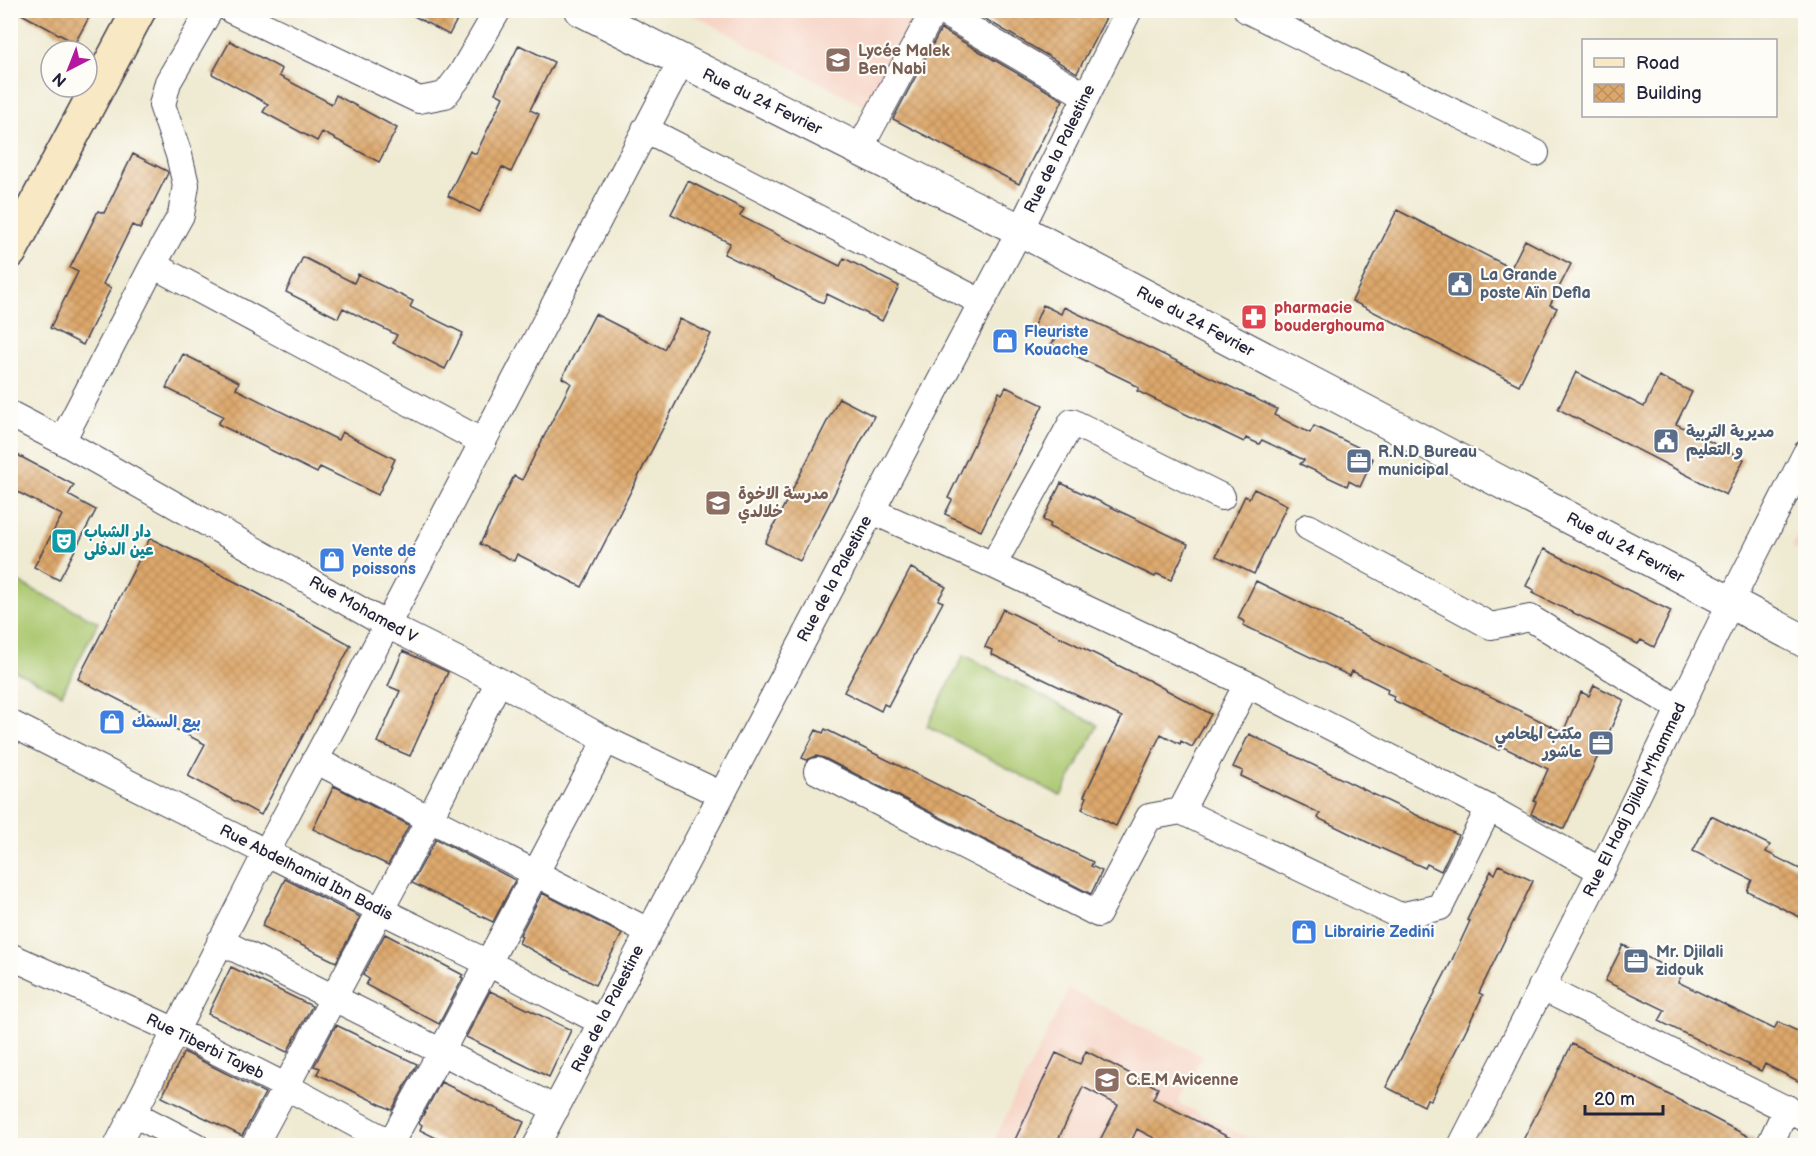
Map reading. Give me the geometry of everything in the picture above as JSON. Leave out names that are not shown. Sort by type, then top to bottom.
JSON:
[{"type":"main road","points":[[10,252],[139,10]]},
{"type":"street","points":[[62,441],[181,215],[186,185],[179,155],[162,105],[168,82],[210,10]]},
{"type":"street","points":[[231,10],[419,100],[445,95],[461,74],[498,10]]},
{"type":"street","name":"Rue du 24 Fevrier","points":[[581,10],[1020,231],[1806,642]]},
{"type":"street","points":[[859,150],[934,10]]},
{"type":"street","points":[[939,10],[1086,96]]},
{"type":"street","name":"Rue de la Palestine","points":[[536,1146],[720,794],[1020,231],[1130,10]]},
{"type":"street","points":[[1247,10],[1536,153]]},
{"type":"street","points":[[117,1146],[220,941],[681,62]]},
{"type":"street","points":[[645,129],[981,302]]},
{"type":"street","points":[[153,265],[483,442]]},
{"type":"street","name":"Rue Mohamed V","points":[[10,414],[62,441],[387,625],[498,681],[606,740],[720,794]]},
{"type":"street","points":[[993,565],[1072,422],[1222,497]]},
{"type":"street","name":"Rue El Hadj Djilali M'hammed","points":[[1461,1146],[1601,871],[1730,603],[1806,453]]},
{"type":"street","points":[[872,511],[1247,684],[1489,808],[1601,871]]},
{"type":"street","points":[[1308,527],[1491,626],[1530,618],[1680,709]]},
{"type":"street","points":[[254,1146],[335,999],[430,818],[498,681]]},
{"type":"street","points":[[1181,811],[1247,684]]},
{"type":"street","name":"Rue Abdelhamid Ibn Badis","points":[[10,723],[601,1022]]},
{"type":"street","points":[[392,1145],[606,740]]},
{"type":"street","points":[[315,760],[648,931]]},
{"type":"street","points":[[817,771],[1098,914],[1149,817],[1181,811],[1400,916],[1440,907],[1489,808]]},
{"type":"street","points":[[220,941],[556,1109]]},
{"type":"street","name":"Rue Tiberbi Tayeb","points":[[10,956],[176,1032],[287,1087],[392,1145]]},
{"type":"street","points":[[1541,987],[1796,1113],[1769,1146]]},
{"type":"street","points":[[134,1114],[196,1146]]},
{"type":"shaded area","name":"Lycée Malek Ben Nabi","points":[[686,11],[922,11],[872,110]]},
{"type":"shaded area","points":[[1805,519],[1806,553],[1792,547]]},
{"type":"shaded area","name":"C.E.M Avicenne","points":[[1069,989],[1202,1056],[1178,1103],[1262,1145],[991,1146]]},
{"type":"green space","points":[[10,578],[98,622],[62,694],[11,669]]},
{"type":"green space","points":[[964,655],[1098,725],[1061,796],[927,726]]},
{"type":"building","points":[[14,10],[93,10],[77,39],[68,39]]},
{"type":"building","points":[[403,10],[462,10],[449,35]]},
{"type":"building","points":[[970,10],[1110,10],[1077,73]]},
{"type":"building","points":[[941,29],[1063,100],[1019,184],[893,119]]},
{"type":"building","points":[[230,41],[282,69],[279,76],[332,104],[336,95],[397,128],[379,162],[322,132],[317,141],[263,112],[268,104],[212,74]]},
{"type":"building","points":[[519,45],[554,62],[530,110],[539,114],[511,172],[502,167],[480,212],[448,196],[470,151],[476,154],[503,97],[495,93]]},
{"type":"building","points":[[133,154],[168,173],[140,229],[132,225],[103,284],[111,288],[83,345],[50,328],[78,272],[70,268],[98,211],[104,213]]},
{"type":"building","points":[[688,181],[744,209],[740,216],[840,266],[844,258],[899,286],[882,321],[827,294],[823,303],[724,254],[730,243],[671,214]]},
{"type":"building","name":"La Grande poste Aïn Defla","points":[[1397,210],[1511,268],[1525,240],[1571,264],[1550,305],[1557,308],[1519,385],[1352,301]]},
{"type":"building","points":[[303,257],[354,283],[358,274],[413,301],[410,307],[463,333],[445,369],[393,343],[397,335],[343,308],[338,318],[286,292]]},
{"type":"building","points":[[1043,305],[1061,314],[1064,307],[1277,409],[1274,415],[1310,433],[1314,426],[1366,451],[1364,455],[1373,459],[1360,487],[1349,481],[1347,486],[1300,464],[1304,460],[1262,440],[1259,444],[1246,438],[1244,442],[1137,391],[1139,388],[1132,383],[1051,344],[1055,340],[1032,330]]},
{"type":"building","points":[[595,314],[664,349],[680,319],[711,334],[582,587],[517,554],[514,561],[480,544],[514,476],[522,480],[571,383],[562,378]]},
{"type":"building","points":[[183,354],[239,382],[236,389],[338,440],[342,432],[395,459],[378,495],[320,467],[317,473],[218,424],[223,416],[166,388]]},
{"type":"building","name":"مديرية التربية و التعليم","points":[[1576,372],[1644,407],[1659,376],[1692,392],[1676,424],[1744,459],[1726,495],[1558,409]]},
{"type":"building","points":[[1006,387],[1043,405],[981,531],[945,514],[952,500],[948,498],[999,392],[1002,394]]},
{"type":"building","points":[[839,398],[874,416],[800,561],[765,543]]},
{"type":"building","name":"دار الشباب عين الدفلى","points":[[10,451],[74,485],[68,495],[96,510],[59,580],[34,567],[62,515],[10,488]]},
{"type":"building","points":[[1061,483],[1188,544],[1171,580],[1157,574],[1155,577],[1049,527],[1051,524],[1043,520]]},
{"type":"building","points":[[1254,489],[1287,505],[1254,574],[1216,556],[1245,496],[1249,498]]},
{"type":"building","points":[[150,538],[351,645],[261,815],[188,776],[205,744],[78,679]]},
{"type":"building","points":[[1544,549],[1671,611],[1654,647],[1641,640],[1638,644],[1532,593],[1534,590],[1526,586]]},
{"type":"building","points":[[911,568],[946,587],[938,600],[943,602],[888,706],[884,704],[881,711],[844,692]]},
{"type":"building","points":[[1256,581],[1563,732],[1581,692],[1589,696],[1594,685],[1624,700],[1564,829],[1531,814],[1548,769],[1501,746],[1499,750],[1393,700],[1394,696],[1387,693],[1388,689],[1352,671],[1350,676],[1243,625],[1245,622],[1238,618]]},
{"type":"building","points":[[1003,609],[1148,680],[1211,714],[1192,747],[1181,741],[1180,744],[1161,734],[1116,826],[1082,809],[1087,797],[1084,796],[1122,717],[991,654],[992,650],[985,647]]},
{"type":"building","points":[[403,651],[448,672],[410,756],[377,742],[400,691],[388,686]]},
{"type":"building","points":[[825,729],[1093,862],[1091,866],[1102,871],[1091,894],[824,758],[816,756],[807,760],[802,758],[816,730],[823,733]]},
{"type":"building","points":[[1249,734],[1458,835],[1441,871],[1427,864],[1425,868],[1367,842],[1318,818],[1320,814],[1313,810],[1241,776],[1243,771],[1233,767]]},
{"type":"building","points":[[334,786],[409,825],[388,865],[313,829]]},
{"type":"building","points":[[1711,816],[1770,845],[1766,852],[1806,872],[1806,920],[1747,891],[1752,880],[1693,851]]},
{"type":"building","points":[[436,839],[515,880],[493,922],[412,883]]},
{"type":"building","points":[[1499,865],[1533,881],[1479,993],[1483,995],[1431,1100],[1427,1099],[1424,1106],[1386,1087],[1451,962],[1470,921],[1467,920],[1491,871],[1495,874]]},
{"type":"building","points":[[285,879],[360,917],[336,962],[262,926]]},
{"type":"building","points":[[542,893],[622,934],[595,985],[519,943],[522,936],[520,935]]},
{"type":"building","points":[[385,934],[463,975],[439,1024],[366,985],[369,979],[363,975]]},
{"type":"building","points":[[1623,945],[1682,975],[1678,982],[1774,1029],[1778,1022],[1806,1035],[1806,1085],[1765,1064],[1761,1071],[1659,1021],[1665,1010],[1605,981]]},
{"type":"building","points":[[231,967],[312,1006],[287,1052],[208,1014]]},
{"type":"building","points":[[490,991],[571,1030],[549,1077],[466,1037]]},
{"type":"building","points":[[336,1025],[417,1064],[392,1110],[317,1074],[320,1068],[314,1066]]},
{"type":"building","points":[[1572,1044],[1755,1140],[1754,1146],[1520,1146]]},
{"type":"building","points":[[1086,1051],[1158,1088],[1153,1099],[1246,1146],[1169,1146],[1137,1129],[1129,1146],[1097,1146],[1118,1105],[1083,1087],[1055,1146],[1012,1146],[1056,1053],[1080,1064]]},
{"type":"building","points":[[184,1052],[265,1093],[242,1136],[162,1097]]},
{"type":"building","points":[[441,1082],[524,1122],[513,1146],[452,1146],[420,1130],[422,1125],[419,1123]]},
{"type":"place","name":"Lycée Malek Ben Nabi","points":[[838,60]]},
{"type":"place","name":"La Grande poste Aïn Defla","points":[[1460,284]]},
{"type":"place","name":"pharmacie bouderghouma","points":[[1254,317]]},
{"type":"place","name":"Fleuriste Kouache","points":[[1005,341]]},
{"type":"place","name":"مديرية التربية و التعليم","points":[[1666,441]]},
{"type":"place","name":"R.N.D Bureau municipal","points":[[1359,461]]},
{"type":"place","name":"مدرسة الاخوة خلالدي","points":[[718,503]]},
{"type":"place","name":"دار الشباب عين الدفلى","points":[[64,541]]},
{"type":"place","name":"Vente de poissons","points":[[332,560]]},
{"type":"place","name":"بيع السمك","points":[[112,722]]},
{"type":"place","name":"مكتب المحامي عاشور","points":[[1601,743]]},
{"type":"place","name":"Librairie Zedini","points":[[1304,932]]},
{"type":"place","name":"Mr. Djilali zidouk","points":[[1636,961]]},
{"type":"place","name":"C.E.M Avicenne","points":[[1107,1080]]}]
